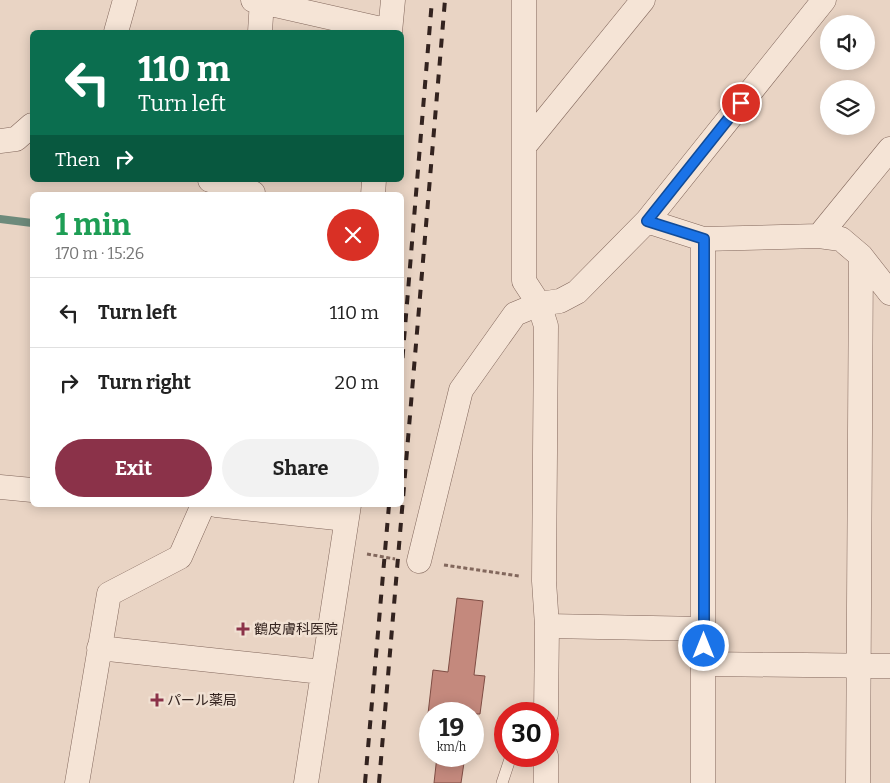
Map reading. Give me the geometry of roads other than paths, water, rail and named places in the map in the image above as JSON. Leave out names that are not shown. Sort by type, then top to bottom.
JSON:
[{"type":"street","points":[[117,30],[125,0]]},
{"type":"street","points":[[390,30],[393,0]]},
{"type":"street","points":[[524,0],[526,144],[524,281],[539,304],[546,326],[544,581],[547,626],[540,702]]},
{"type":"street","points":[[526,144],[643,0]]},
{"type":"street","points":[[418,561],[461,390],[515,314],[539,304],[560,301],[577,292],[647,221],[824,0]]},
{"type":"street","points":[[260,30],[258,1],[381,30]]},
{"type":"street","points":[[0,141],[16,139],[30,127]]},
{"type":"street","points":[[818,236],[890,150]]},
{"type":"street","points":[[220,182],[255,189]]},
{"type":"street","points":[[647,221],[704,239],[818,236],[841,239],[861,256],[890,292]]},
{"type":"street","points":[[704,239],[704,783]]},
{"type":"street","points":[[858,783],[861,256]]},
{"type":"street","points":[[0,487],[30,490]]},
{"type":"street","points":[[77,783],[109,594],[180,558],[202,507]]},
{"type":"street","points":[[254,507],[348,512],[306,783]]},
{"type":"street","points":[[547,626],[704,628]]},
{"type":"street","points":[[99,648],[322,672]]},
{"type":"street","points":[[704,664],[890,666]]},
{"type":"street","points":[[546,767],[546,783]]},
{"type":"lane","points":[[502,783],[507,767]]},
{"type":"waterway","points":[[0,219],[30,223]]},
{"type":"railway","points":[[404,340],[432,0]]},
{"type":"railway","points":[[404,486],[445,0]]},
{"type":"railway","points":[[365,783],[389,507]]},
{"type":"railway","points":[[379,783],[402,507]]},
{"type":"place","name":"鶴皮膚科医院","points":[[243,629]]},
{"type":"place","name":"パール薬局","points":[[157,700]]}]
